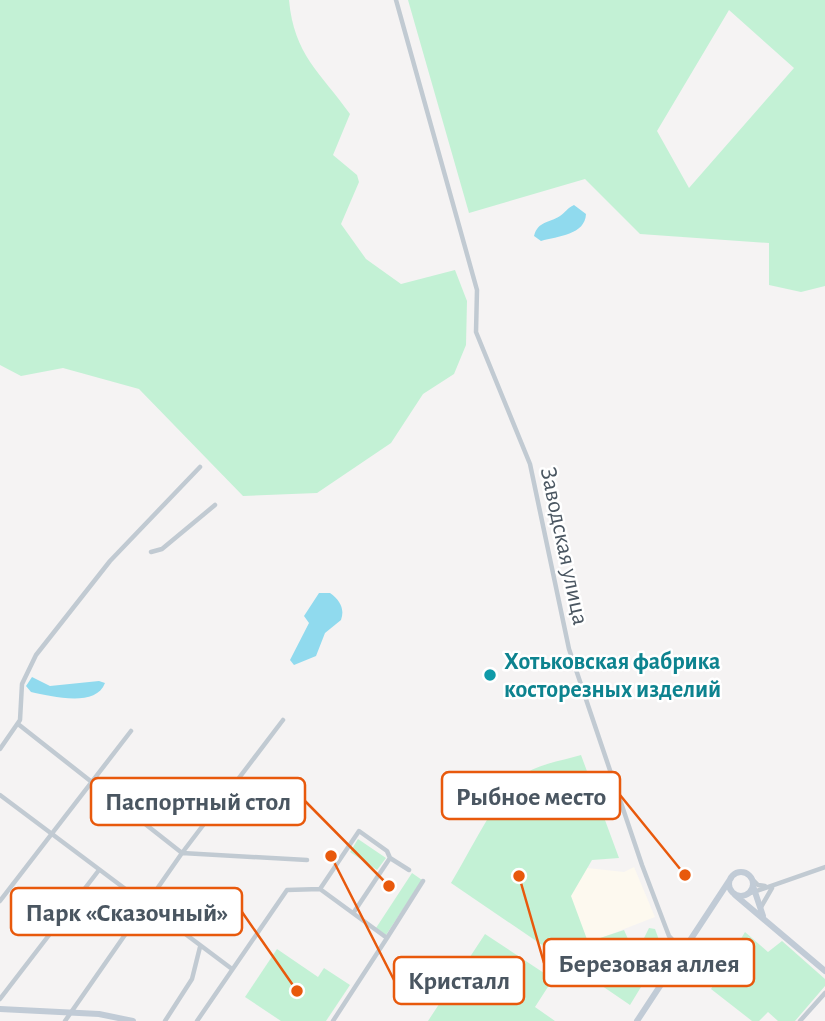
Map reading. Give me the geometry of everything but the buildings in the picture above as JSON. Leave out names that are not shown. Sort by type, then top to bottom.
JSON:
[{"type":"street","name":"Заводская улица","points":[[396,0],[478,296],[476,332],[530,464],[569,649],[642,865],[669,936],[683,951]]},
{"type":"street","points":[[0,749],[18,724],[22,684],[36,655],[110,561],[200,467]]},
{"type":"street","points":[[150,552],[162,548],[215,505]]},
{"type":"street","points":[[65,1021],[182,853],[283,720]]},
{"type":"street","points":[[18,724],[182,853],[307,860]]},
{"type":"street","points":[[0,901],[131,731]]},
{"type":"street","points":[[0,795],[232,970]]},
{"type":"street","points":[[320,889],[359,831],[387,850],[390,858],[409,870]]},
{"type":"street","points":[[354,912],[390,858]]},
{"type":"street","points":[[751,886],[775,886],[825,867]]},
{"type":"street","points":[[0,999],[99,870]]},
{"type":"street","points":[[637,1021],[718,897],[731,878],[738,873],[751,886],[766,920]]},
{"type":"street","points":[[731,878],[729,886],[734,894],[825,971]]},
{"type":"street","points":[[333,1021],[423,881]]},
{"type":"street","points":[[718,897],[724,893],[734,894],[751,886],[775,886]]},
{"type":"street","points":[[761,911],[764,898],[775,886]]},
{"type":"street","points":[[197,1021],[287,890],[320,889],[387,938]]},
{"type":"street","points":[[165,1021],[192,979],[200,947]]},
{"type":"street","points":[[800,1021],[825,993]]},
{"type":"street","points":[[0,1009],[111,1015],[133,1021]]},
{"type":"shaded area","points":[[634,867],[655,917],[588,943],[570,897],[587,868],[624,872]]},
{"type":"green space","points":[[0,0],[289,0],[296,35],[303,49],[350,114],[333,155],[357,175],[359,182],[341,224],[366,259],[401,284],[455,270],[467,301],[466,345],[454,374],[423,394],[391,443],[317,493],[243,496],[139,389],[63,368],[21,376],[0,365]]},
{"type":"green space","points":[[408,0],[825,0],[825,286],[801,292],[769,285],[769,243],[640,234],[585,179],[469,213]],"holes":[[[729,10],[794,68],[689,188],[657,131]]]},
{"type":"green space","points":[[581,755],[619,858],[592,860],[571,896],[588,942],[624,930],[628,939],[644,938],[649,928],[655,929],[663,951],[630,1005],[451,883],[501,798],[520,777],[549,763]]},
{"type":"green space","points":[[358,839],[386,858],[377,870],[350,852]]},
{"type":"green space","points":[[412,873],[422,880],[386,935],[376,928]]},
{"type":"green space","points":[[745,932],[768,952],[782,941],[825,979],[825,986],[795,1021],[778,1021],[768,1012],[759,1021],[752,1021],[711,989]]},
{"type":"green space","points":[[485,934],[553,979],[535,1007],[555,1021],[428,1021]]},
{"type":"green space","points":[[277,949],[318,977],[324,968],[350,985],[326,1021],[281,1021],[245,997]]},
{"type":"water","points":[[574,205],[586,214],[581,226],[576,230],[541,241],[534,236],[541,225],[560,216]]},
{"type":"water","points":[[319,593],[330,593],[341,605],[341,620],[325,633],[316,656],[294,665],[290,660],[309,623],[304,616]]},
{"type":"water","points":[[32,677],[50,686],[99,681],[105,683],[100,691],[92,696],[61,698],[31,692],[26,686]]},
{"type":"place","name":"Хотьковская фабрика косторезных изделий","points":[[490,675]]},
{"type":"place","name":"Кристалл","points":[[331,856]]},
{"type":"place","name":"Рыбное место","points":[[685,875]]},
{"type":"place","name":"Березовая аллея","points":[[519,876]]},
{"type":"place","name":"Паспортный стол","points":[[389,886]]},
{"type":"place","name":"Парк «Сказочный»","points":[[297,991]]}]
